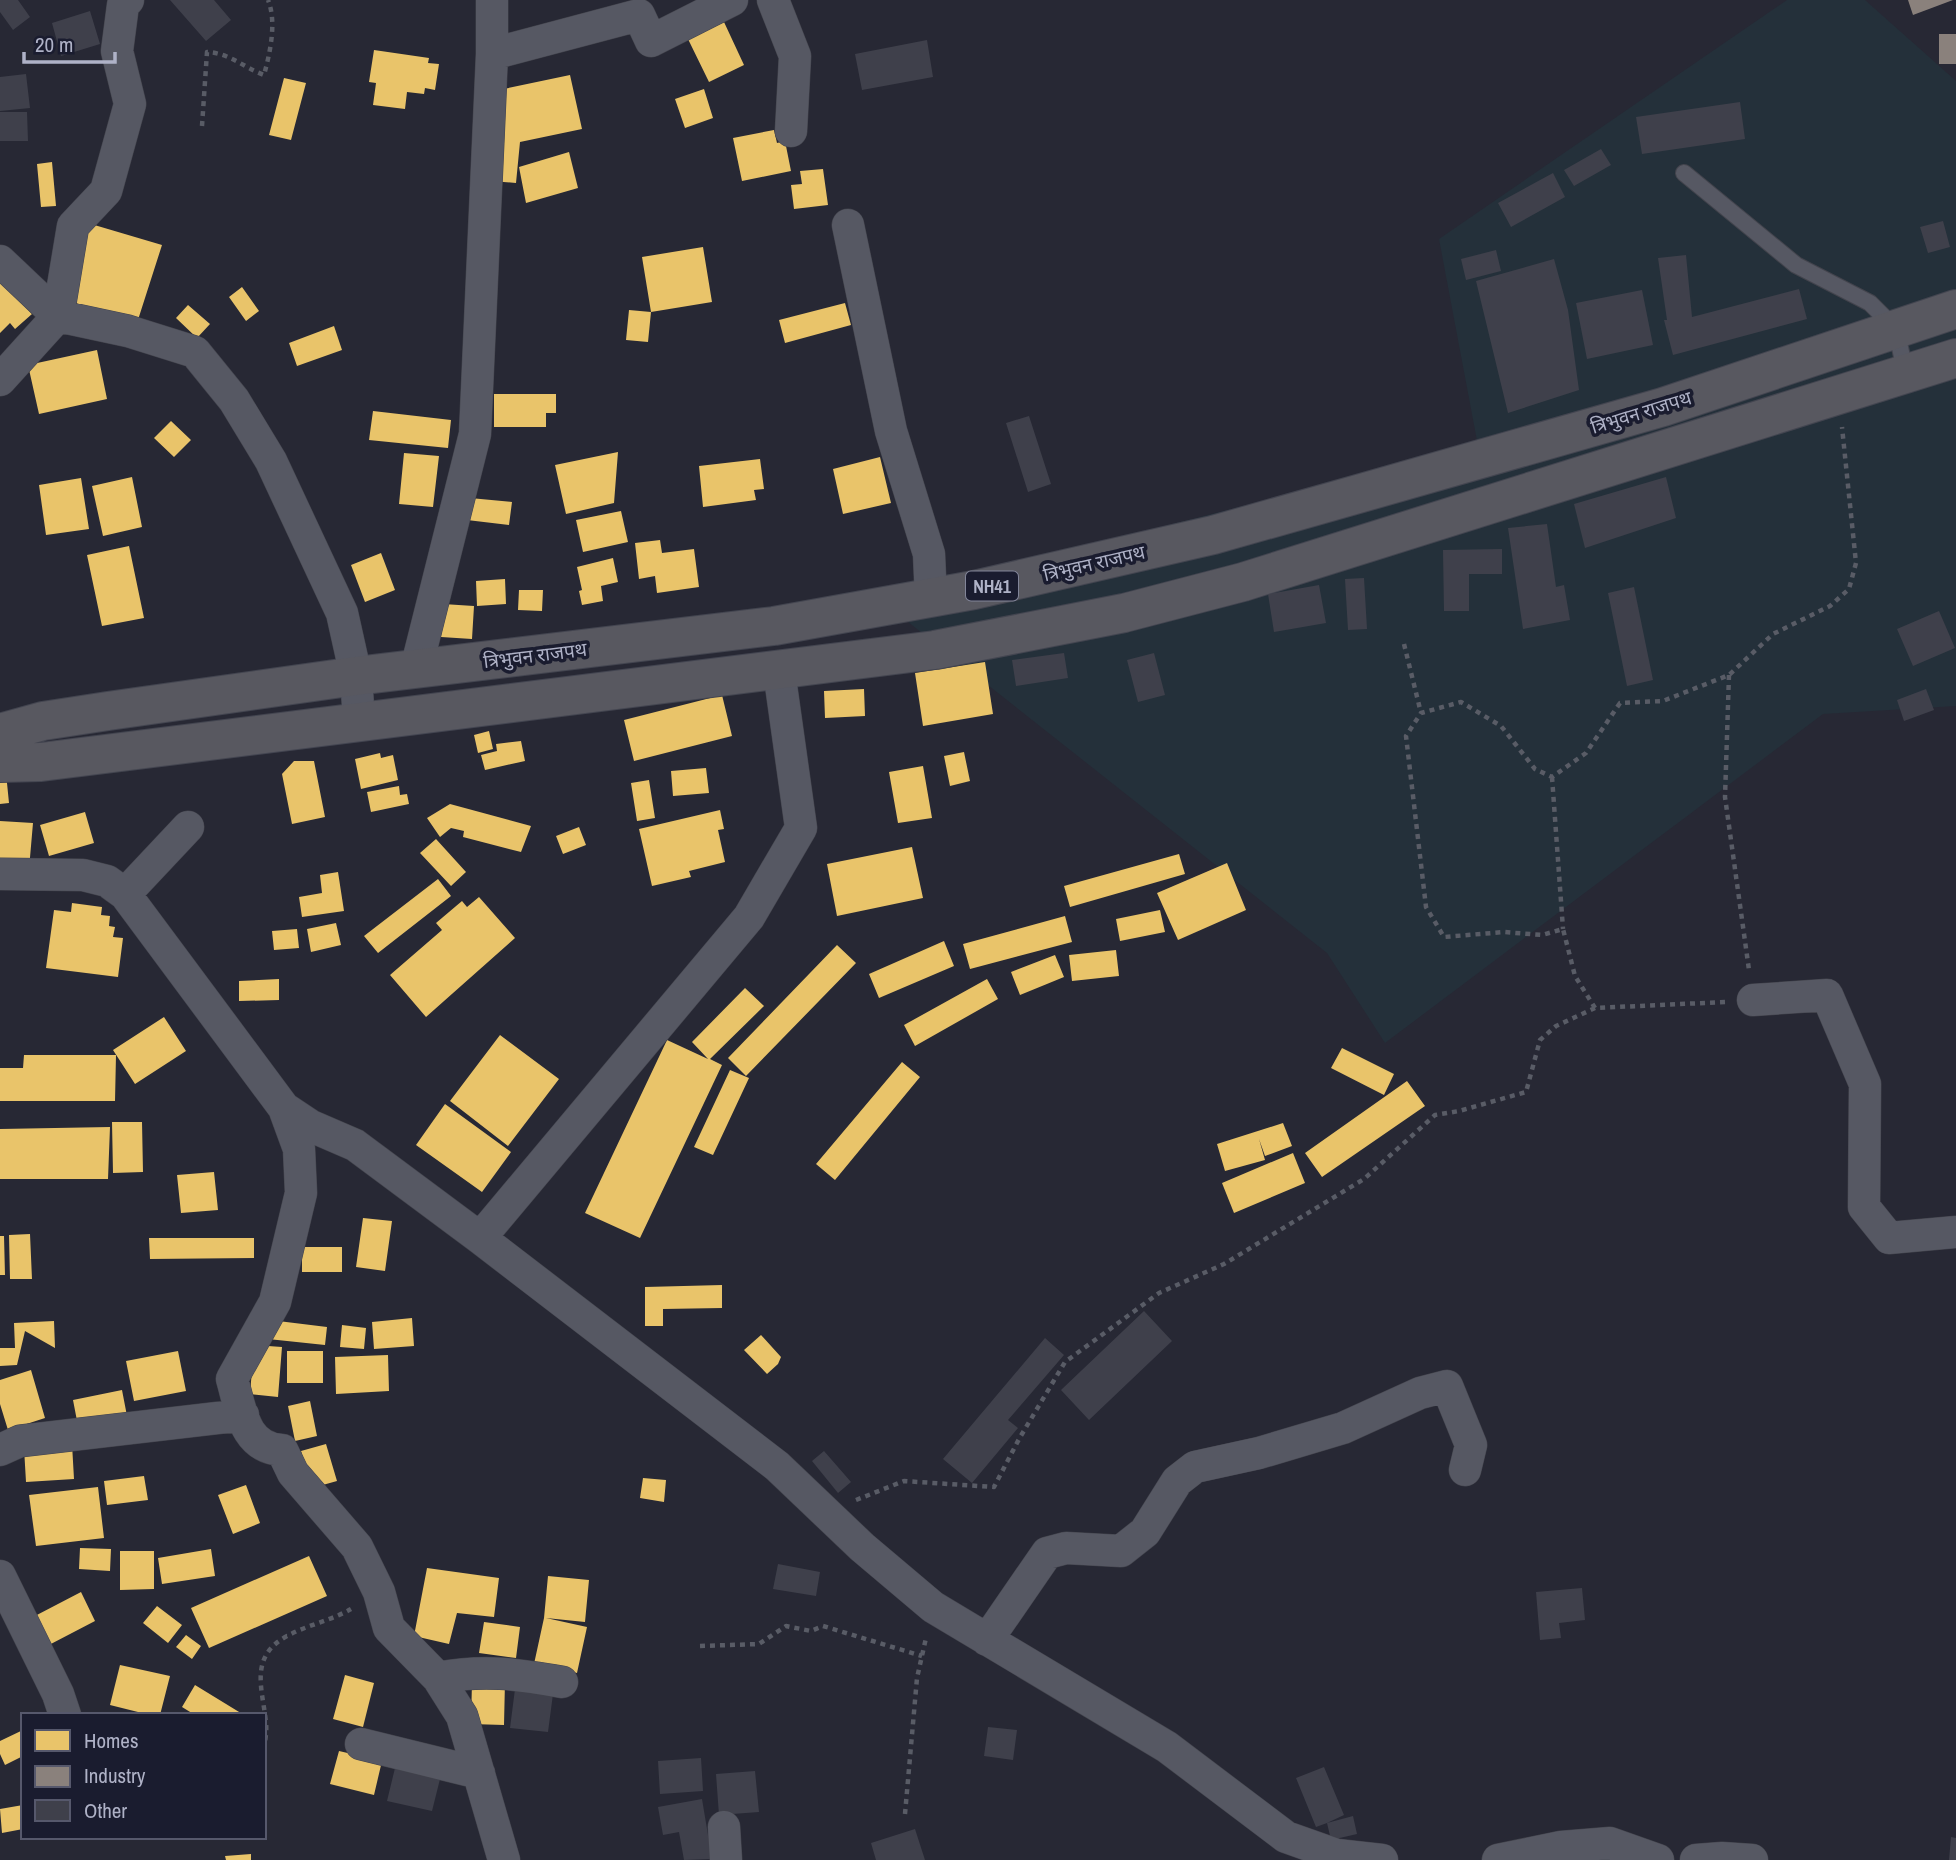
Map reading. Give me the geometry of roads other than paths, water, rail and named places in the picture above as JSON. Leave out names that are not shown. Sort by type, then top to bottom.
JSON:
[{"type":"highway","name":"त्रिभुवन राजपथ","points":[[0,733],[43,720],[356,676],[774,626],[931,600],[1213,535],[1358,495],[1663,407],[1956,309]]},
{"type":"highway","points":[[0,762],[41,762],[779,671],[935,650],[1137,610],[1243,582],[1956,358]]},
{"type":"street","points":[[0,380],[58,316],[73,226],[106,191],[130,104],[117,51],[123,5],[128,0]]},
{"type":"street","points":[[416,669],[475,434],[492,54],[492,0]]},
{"type":"street","points":[[492,54],[639,15],[651,41],[732,0]]},
{"type":"street","points":[[773,0],[795,56],[791,131]]},
{"type":"street","points":[[848,226],[891,430],[929,554],[931,600]]},
{"type":"street","points":[[0,261],[58,316],[128,331],[195,352],[234,400],[271,461],[342,613],[356,676],[359,721]]},
{"type":"street","points":[[480,1237],[749,917],[801,828],[779,671]]},
{"type":"street","points":[[125,894],[188,827]]},
{"type":"street","points":[[0,874],[83,875],[107,881],[125,894],[284,1108],[299,1149],[301,1193],[275,1302],[232,1379],[251,1436],[267,1449],[282,1450],[293,1473],[357,1546],[379,1592],[390,1628],[438,1678],[462,1716],[504,1860]]},
{"type":"street","points":[[1753,1000],[1827,995],[1865,1084],[1864,1207],[1889,1238],[1956,1232]]},
{"type":"street","points":[[284,1108],[311,1126],[355,1145],[480,1237],[777,1466],[862,1547],[933,1607],[1167,1747],[1286,1836],[1337,1855],[1382,1860]]},
{"type":"street","points":[[986,1640],[1047,1553],[1066,1548],[1121,1551],[1145,1532],[1177,1481],[1195,1467],[1259,1453],[1343,1428],[1420,1393],[1447,1386],[1471,1445],[1465,1470]]},
{"type":"street","points":[[0,1450],[20,1441],[243,1415]]},
{"type":"street","points":[[0,1576],[58,1694],[64,1713]]},
{"type":"street","points":[[438,1678],[469,1672],[511,1674],[562,1682]]},
{"type":"street","points":[[361,1744],[479,1773]]},
{"type":"street","points":[[724,1826],[726,1860]]},
{"type":"street","points":[[1497,1860],[1561,1847],[1610,1843],[1658,1860]]},
{"type":"street","points":[[1696,1860],[1752,1860]]},
{"type":"lane","points":[[1684,173],[1796,265],[1870,303],[1896,329],[1906,374]]}]
